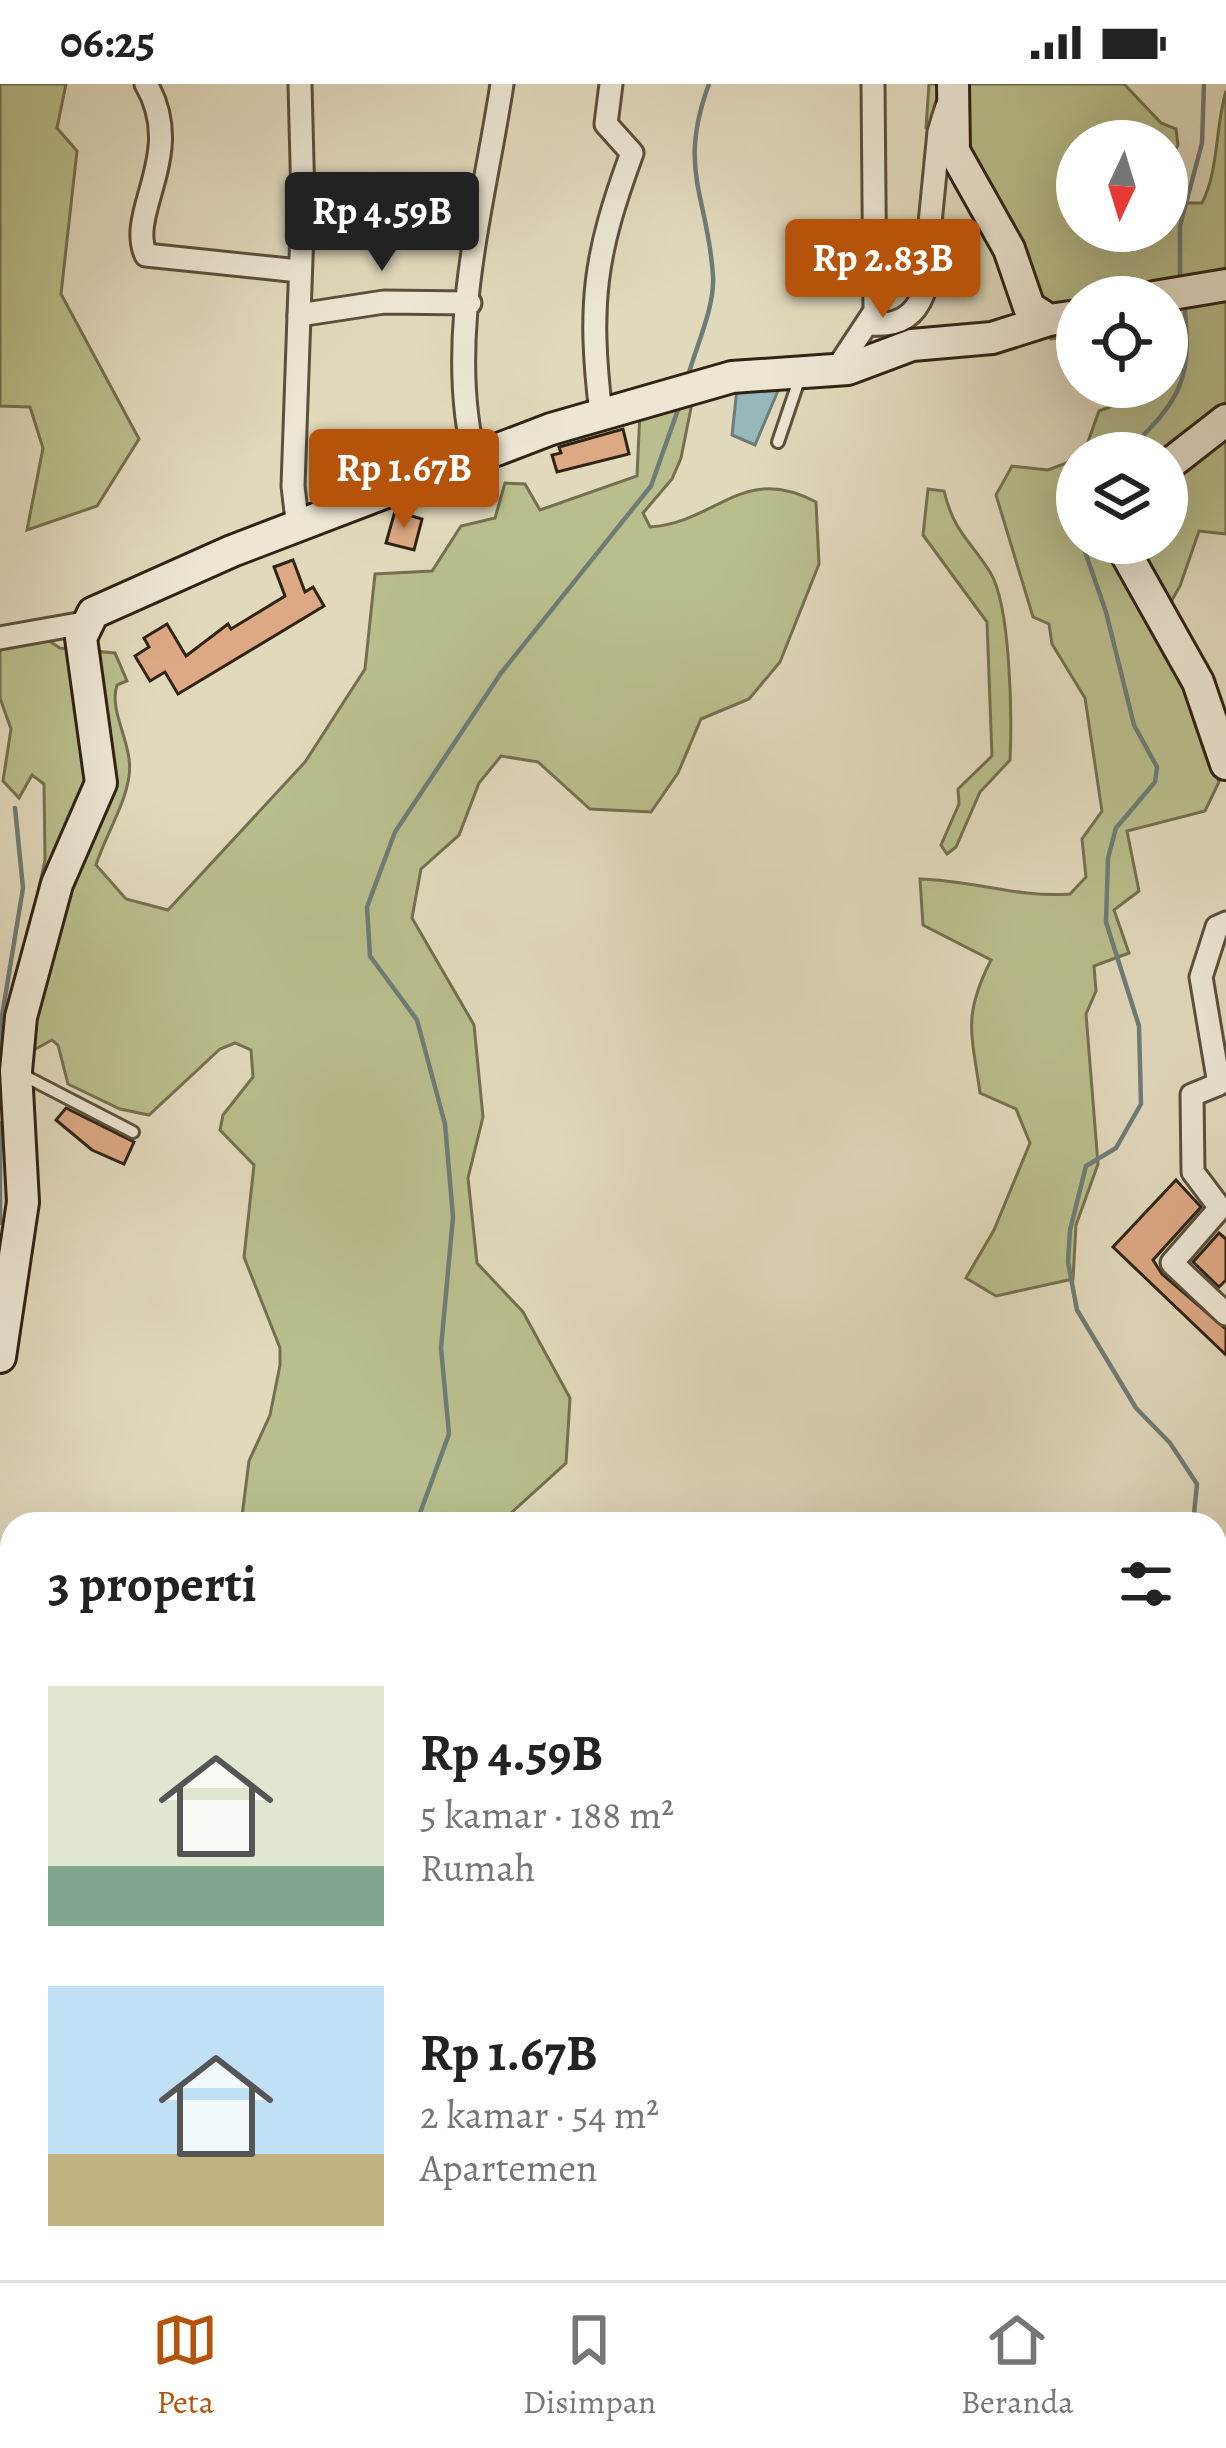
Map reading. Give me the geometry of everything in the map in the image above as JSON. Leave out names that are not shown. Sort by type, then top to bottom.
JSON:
[{"type":"street","points":[[146,84],[160,119],[156,188],[142,232],[146,255],[299,272]]},
{"type":"street","points":[[298,529],[292,486],[305,118],[301,84]]},
{"type":"street","points":[[475,460],[465,398],[472,256],[502,84]]},
{"type":"street","points":[[602,414],[591,325],[595,269],[632,152],[606,124],[611,84]]},
{"type":"street","points":[[836,370],[872,324],[877,268],[873,84]]},
{"type":"street","points":[[872,324],[892,326],[918,308],[923,294],[939,132],[952,87]]},
{"type":"street","points":[[952,87],[954,152],[963,175],[1009,249],[1029,307],[1056,316]]},
{"type":"street","points":[[1188,291],[1226,285]]},
{"type":"street","points":[[299,315],[384,302],[470,303]]},
{"type":"street","points":[[0,638],[84,623],[114,601],[411,481],[668,394],[732,377],[836,370],[912,345],[992,338],[1056,320]]},
{"type":"street","points":[[1188,450],[1226,421]]},
{"type":"street","points":[[1132,564],[1198,682],[1226,764]]},
{"type":"street","points":[[0,1357],[20,1244],[16,1071],[21,1017],[51,904],[101,783],[85,695],[84,623]]},
{"type":"street","points":[[1226,923],[1216,927],[1202,977],[1219,1084],[1192,1095],[1193,1172],[1220,1208],[1172,1263],[1226,1314]]},
{"type":"lane","points":[[778,442],[802,371]]},
{"type":"lane","points":[[16,1071],[133,1132]]},
{"type":"green space","points":[[0,84],[66,84],[57,128],[77,151],[61,294],[139,439],[97,506],[27,530],[43,448],[30,407],[0,406]]},
{"type":"green space","points":[[929,84],[1124,84],[1158,120],[1056,120],[1056,252],[1188,252],[1188,203],[1202,203],[1211,177],[1226,91],[1226,534],[1199,531],[1188,563],[1188,432],[1092,432],[1099,411],[1107,408],[1188,408],[1188,276],[1056,276],[1056,339],[1051,339],[1001,203],[926,128]]},
{"type":"green space","points":[[694,393],[681,458],[672,479],[643,513],[650,527],[694,516],[749,491],[790,492],[816,502],[819,564],[780,662],[749,699],[701,719],[678,773],[651,812],[590,809],[538,762],[501,756],[479,783],[459,835],[421,869],[412,918],[474,1025],[483,1117],[468,1178],[477,1263],[523,1312],[570,1398],[566,1463],[512,1512],[243,1512],[249,1461],[270,1415],[280,1365],[280,1348],[244,1257],[254,1165],[220,1130],[223,1115],[253,1077],[251,1050],[235,1043],[220,1049],[149,1115],[120,1109],[68,1084],[58,1045],[52,1040],[30,1052],[6,1100],[0,1100],[0,1023],[15,998],[45,860],[44,784],[32,775],[19,798],[3,781],[11,729],[0,698],[0,627],[37,633],[60,648],[115,653],[127,681],[117,685],[115,695],[129,776],[96,865],[126,899],[168,910],[305,762],[365,669],[375,574],[432,571],[461,526],[495,518],[505,483],[525,484],[540,510],[637,476],[640,411]]},
{"type":"green space","points":[[1012,466],[1056,467],[1056,564],[1188,564],[1155,630],[1183,682],[1219,782],[1205,811],[1127,831],[1139,891],[1114,910],[1129,953],[1094,966],[1096,991],[1086,1014],[1098,1164],[1076,1225],[1073,1279],[996,1296],[966,1278],[994,1230],[1030,1143],[1016,1109],[980,1093],[973,1012],[991,960],[923,925],[920,879],[1051,895],[1070,894],[1086,877],[1082,839],[1102,811],[1085,698],[1052,644],[1049,624],[1033,617],[996,495]]},
{"type":"green space","points":[[928,489],[944,491],[957,526],[997,588],[1010,691],[1010,760],[980,792],[956,847],[947,854],[941,845],[959,804],[958,789],[992,756],[987,622],[923,535]]},
{"type":"water","points":[[780,386],[755,445],[732,435],[737,389]]},
{"type":"building","points":[[623,429],[629,454],[557,472],[552,455],[561,453],[559,447]]},
{"type":"building","points":[[395,511],[422,519],[414,550],[386,543]]},
{"type":"building","points":[[293,560],[305,592],[313,587],[324,606],[178,694],[165,672],[150,681],[135,656],[149,647],[144,638],[167,624],[186,656],[228,624],[231,629],[285,596],[274,567]]},
{"type":"building","points":[[66,1108],[134,1142],[124,1164],[92,1150],[56,1120]]},
{"type":"building","points":[[1176,1180],[1201,1207],[1153,1260],[1162,1274],[1226,1329],[1226,1355],[1113,1247]]},
{"type":"building","points":[[1219,1233],[1226,1239],[1226,1280],[1219,1287],[1193,1262]]},
{"type":"waterway","points":[[688,376],[713,288],[695,161],[695,139],[709,84]]},
{"type":"waterway","points":[[1180,276],[1180,226],[1202,143],[1204,84]]},
{"type":"waterway","points":[[420,1512],[449,1434],[441,1348],[453,1217],[445,1124],[417,1020],[370,956],[367,907],[395,832],[501,673],[651,486],[680,404]]},
{"type":"waterway","points":[[1146,432],[1167,408]]},
{"type":"waterway","points":[[1089,564],[1134,725],[1157,767],[1155,782],[1116,828],[1108,858],[1106,922],[1139,1026],[1141,1104],[1116,1148],[1086,1166],[1070,1230],[1068,1262],[1077,1310],[1136,1408],[1170,1443],[1197,1484],[1194,1512]]},
{"type":"waterway","points":[[0,1073],[1,1022],[23,888],[15,808]]},
{"type":"waterway","points":[[0,1123],[0,1223]]}]
